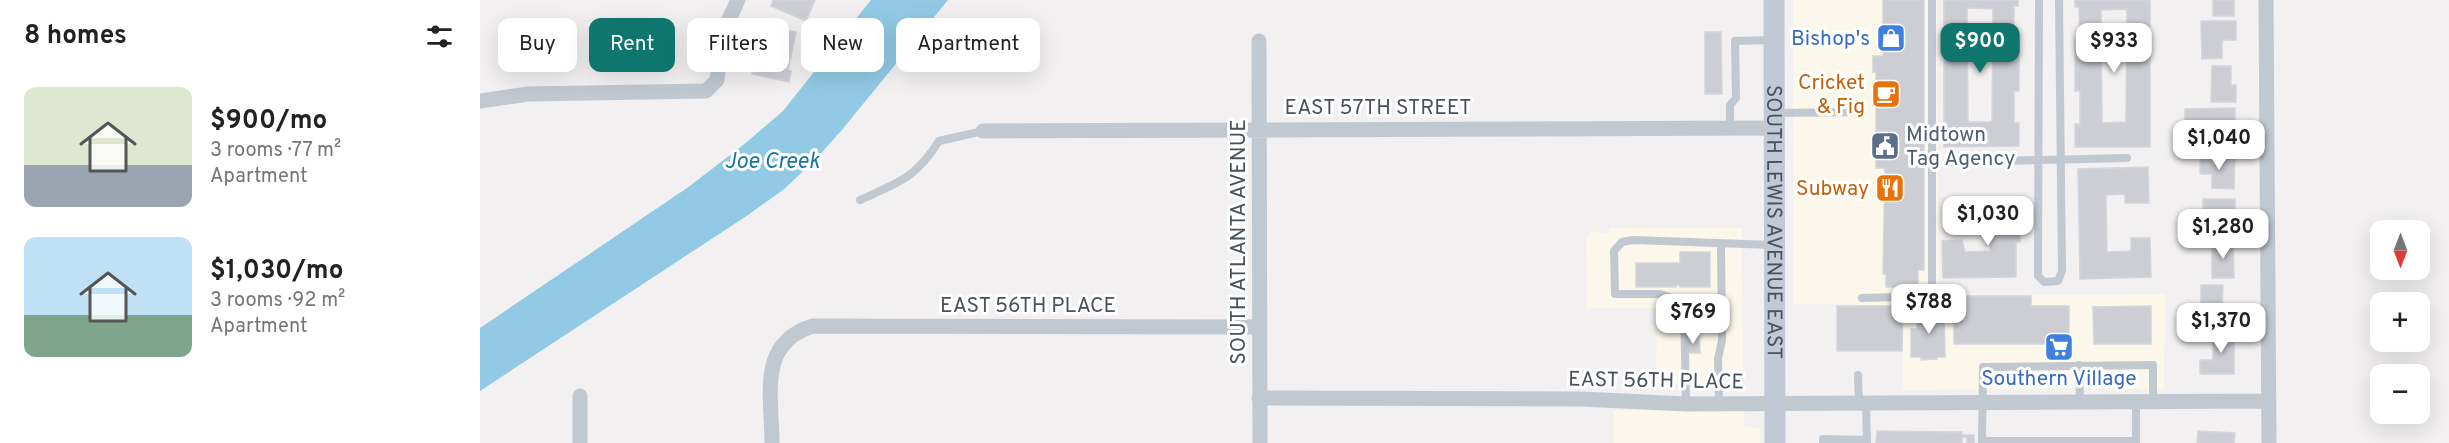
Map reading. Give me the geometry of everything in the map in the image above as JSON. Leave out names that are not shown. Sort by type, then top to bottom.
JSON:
[{"type":"main road","name":"SOUTH LEWIS AVENUE EAST","points":[[1774,0],[1775,443]]},
{"type":"street","points":[[480,101],[528,94],[697,93],[706,91],[713,86],[719,72],[723,32],[738,0]]},
{"type":"street","points":[[2266,0],[2269,443]]},
{"type":"street","name":"SOUTH ATLANTA AVENUE","points":[[1259,41],[1260,443]]},
{"type":"street","name":"EAST 57TH STREET","points":[[983,131],[1259,128],[1730,128],[1774,120]]},
{"type":"street","name":"EAST 56TH PLACE","points":[[772,443],[772,369],[776,353],[790,336],[813,326],[1259,327]]},
{"type":"street","points":[[580,396],[580,443]]},
{"type":"street","name":"EAST 56TH PLACE","points":[[1259,398],[1581,399],[1686,404],[2269,401]]},
{"type":"lane","points":[[1862,298],[1932,296],[1932,0]]},
{"type":"lane","points":[[2038,0],[2038,276],[2044,282],[2058,281],[2062,272],[2059,0]]},
{"type":"lane","points":[[1730,128],[1730,105],[1736,99],[1736,41],[1774,40]]},
{"type":"lane","points":[[1774,120],[1859,112]]},
{"type":"lane","points":[[860,200],[909,177],[925,162],[939,141],[983,131]]},
{"type":"lane","points":[[1952,162],[2127,158]]},
{"type":"lane","points":[[1722,302],[1684,302],[1660,294],[1615,294],[1614,251],[1622,242],[1633,240],[1776,244]]},
{"type":"lane","points":[[1719,403],[1718,359],[1722,340],[1721,244]]},
{"type":"lane","points":[[1684,302],[1686,404]]},
{"type":"lane","points":[[2079,365],[2080,402]]},
{"type":"lane","points":[[2136,401],[2136,442],[1982,442],[1983,367],[2153,365],[2153,401]]},
{"type":"lane","points":[[1823,443],[1823,439],[1867,441],[1858,375]]},
{"type":"shaded area","points":[[1793,0],[1937,0],[1939,304],[1953,304],[1953,296],[2165,294],[2164,389],[1903,390],[1903,305],[1793,304]]},
{"type":"shaded area","points":[[1609,228],[1742,228],[1743,384],[1656,383],[1657,308],[1587,308],[1586,239],[1590,232],[1609,233]]},
{"type":"shaded area","points":[[1744,409],[1744,427],[1760,428],[1760,443],[1614,443],[1614,410]]},
{"type":"water","name":"Joe Creek","points":[[871,0],[948,0],[933,18],[896,18],[896,64],[841,131],[783,190],[480,391],[480,328],[687,188],[742,146],[783,111],[814,72],[884,72],[884,18],[857,18]]},
{"type":"building","points":[[773,0],[815,0],[807,18],[801,19],[771,6]]},
{"type":"building","points":[[1883,0],[1924,0],[1924,270],[1918,270],[1918,287],[1886,287],[1886,274],[1883,274],[1885,168],[1876,168],[1876,72],[1873,72],[1873,56],[1883,56]]},
{"type":"building","points":[[1944,0],[2018,0],[2018,6],[2014,6],[2014,39],[2019,39],[2019,91],[2014,91],[2014,123],[2019,123],[2019,146],[1944,147]],"holes":[[[1967,8],[1993,9],[1992,122],[1968,122]]]},
{"type":"building","points":[[2075,0],[2150,0],[2150,147],[2075,147],[2075,124],[2080,124],[2080,91],[2075,91],[2075,40],[2080,40],[2079,7],[2075,7]],"holes":[[[2127,9],[2126,122],[2102,123],[2101,10]]]},
{"type":"building","points":[[2213,0],[2234,0],[2234,16],[2213,16]]},
{"type":"building","points":[[2201,21],[2236,21],[2236,40],[2222,40],[2222,58],[2202,59]]},
{"type":"building","points":[[789,31],[796,32],[789,65]]},
{"type":"building","points":[[1705,32],[1721,32],[1722,94],[1705,94]]},
{"type":"building","points":[[2212,66],[2231,66],[2231,85],[2236,85],[2236,102],[2211,102]]},
{"type":"building","points":[[791,71],[789,82],[752,74],[752,72]]},
{"type":"building","points":[[2235,108],[2235,146],[2210,146],[2210,123],[2185,124],[2185,109]]},
{"type":"building","points":[[2200,156],[2235,156],[2234,189],[2212,188],[2212,174],[2200,174]]},
{"type":"building","points":[[2148,167],[2149,203],[2125,203],[2125,194],[2106,195],[2107,252],[2131,251],[2131,238],[2150,238],[2151,277],[2080,279],[2078,169]]},
{"type":"building","points":[[2203,199],[2235,199],[2235,218],[2222,217],[2222,233],[2203,233]]},
{"type":"building","points":[[2019,201],[2020,242],[2016,242],[2016,277],[1943,278],[1942,241],[1962,240],[1965,252],[1990,251],[1990,246],[1986,246],[1986,202]]},
{"type":"building","points":[[2233,242],[2234,278],[2212,278],[2212,243]]},
{"type":"building","points":[[1680,252],[1710,252],[1710,287],[1676,285],[1676,287],[1636,287],[1636,263],[1680,263]]},
{"type":"building","points":[[2201,285],[2223,285],[2222,306],[2235,306],[2235,322],[2201,322]]},
{"type":"building","points":[[1954,296],[2031,296],[2031,306],[2069,306],[2069,344],[1954,344]]},
{"type":"building","points":[[1837,306],[1903,306],[1902,351],[1837,351]]},
{"type":"building","points":[[2151,306],[2151,344],[2094,344],[2093,307]]},
{"type":"building","points":[[1916,310],[1944,310],[1945,357],[1921,360],[1921,357],[1911,357],[1911,329],[1917,329]]},
{"type":"building","points":[[2213,329],[2234,329],[2234,374],[2200,374],[2200,360],[2213,360]]},
{"type":"building","points":[[1699,337],[1700,353],[1687,353],[1687,338]]},
{"type":"building","points":[[1877,431],[1962,432],[1962,435],[1974,435],[1974,443],[1967,443],[1967,437],[1962,437],[1962,443],[1876,443]]},
{"type":"building","points":[[2198,431],[2235,433],[2234,443],[2197,443]]},
{"type":"place","name":"Bishop's","points":[[1891,38]]},
{"type":"place","name":"Cricket & Fig","points":[[1886,94]]},
{"type":"place","name":"Midtown Tag Agency","points":[[1885,146]]},
{"type":"place","name":"Subway","points":[[1890,188]]},
{"type":"place","name":"Southern Village","points":[[2059,347]]}]
